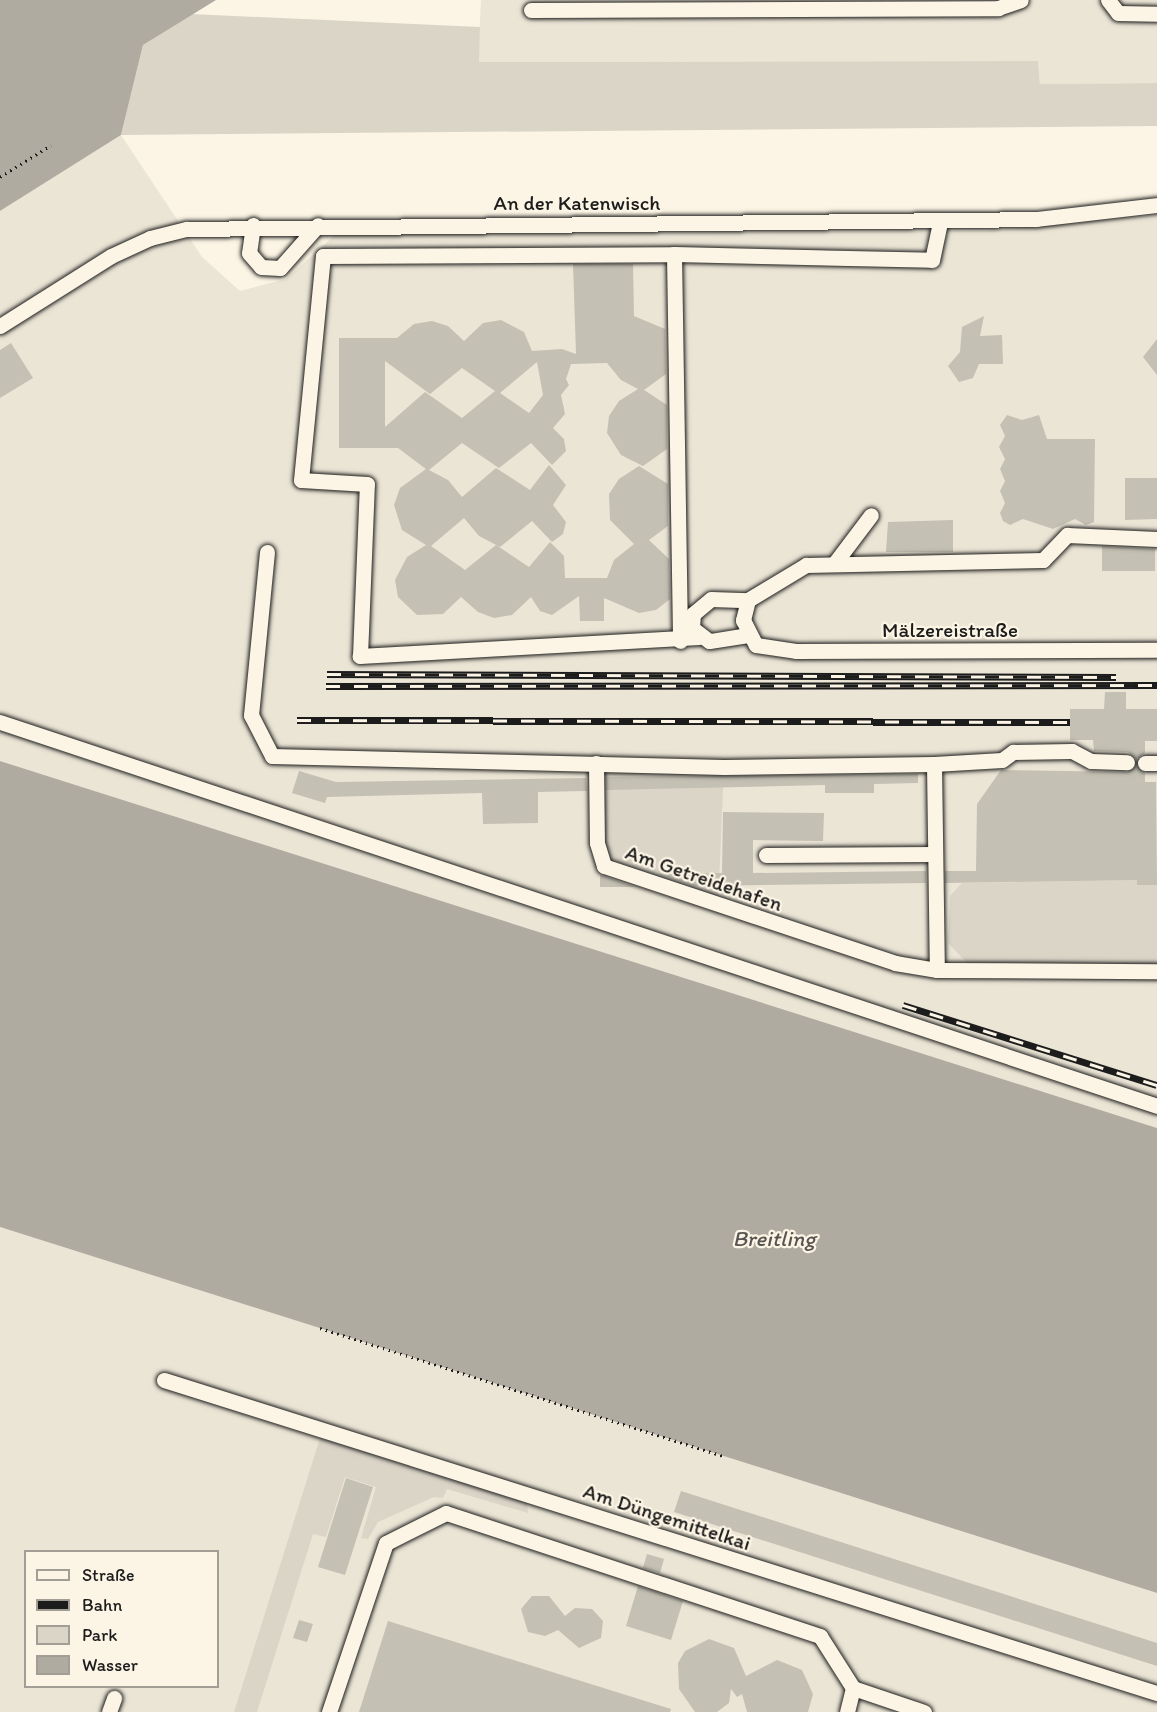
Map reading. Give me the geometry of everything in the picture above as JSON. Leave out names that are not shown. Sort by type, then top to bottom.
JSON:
[{"type":"street","points":[[531,10],[998,8],[1021,0]]},
{"type":"street","points":[[1108,0],[1118,13],[1157,14]]},
{"type":"street","name":"An der Katenwisch","points":[[0,326],[111,256],[150,238],[187,229],[253,225],[1036,219],[1157,205]]},
{"type":"street","points":[[699,637],[680,641],[360,656],[367,484],[301,480],[323,256],[674,254],[932,260],[940,221]]},
{"type":"street","points":[[253,225],[249,253],[261,267],[280,268],[318,225]]},
{"type":"street","points":[[674,254],[680,641]]},
{"type":"street","points":[[834,564],[872,515]]},
{"type":"street","points":[[748,600],[743,620],[748,635],[709,641],[699,637],[692,628],[699,605],[711,599],[748,600],[806,565],[1043,560],[1067,535],[1157,540]]},
{"type":"street","points":[[267,552],[251,715],[258,737],[273,752],[272,756],[405,762],[934,764],[1002,760],[1013,752],[1072,751],[1091,761],[1127,762]]},
{"type":"street","name":"Mälzereistraße","points":[[748,635],[756,645],[796,651],[1157,650]]},
{"type":"street","points":[[0,722],[1157,1106]]},
{"type":"street","name":"Am Getreidehafen","points":[[596,763],[597,843],[604,866],[884,959],[937,970],[1157,971]]},
{"type":"street","points":[[934,764],[937,970]]},
{"type":"street","points":[[766,855],[934,854]]},
{"type":"street","name":"Am Düngemittelkai","points":[[164,1380],[1157,1693]]},
{"type":"street","points":[[329,1712],[386,1543],[446,1513],[820,1636],[853,1688],[924,1712]]},
{"type":"street","points":[[847,1712],[853,1688]]},
{"type":"path","points":[[0,177],[51,145]]},
{"type":"path","points":[[320,1328],[724,1456]]},
{"type":"shaded area","points":[[481,0],[1157,0],[1157,83],[1040,84],[1038,61],[478,62]]},
{"type":"shaded area","points":[[121,135],[202,257],[240,291],[286,279],[335,235],[985,231],[1157,215],[1157,1128],[0,761],[0,211]]},
{"type":"shaded area","points":[[0,1227],[1157,1593],[1157,1712],[0,1712]]},
{"type":"green space","points":[[191,14],[480,27],[479,62],[1038,61],[1040,84],[1157,83],[1157,126],[121,135],[143,45]]},
{"type":"green space","points":[[596,763],[724,767],[718,907],[604,866]]},
{"type":"green space","points":[[1137,880],[1137,885],[1157,885],[1157,964],[968,964],[948,943],[950,896],[962,883]]},
{"type":"green space","points":[[320,1438],[527,1502],[528,1513],[447,1489],[443,1498],[434,1497],[378,1522],[368,1539],[361,1538],[376,1487],[345,1477],[326,1537],[313,1534],[257,1712],[234,1712]]},
{"type":"water","points":[[0,0],[216,0],[143,45],[121,135],[0,211]]},
{"type":"water","name":"Breitling","points":[[0,761],[1157,1128],[1157,1593],[0,1227]]},
{"type":"building","points":[[573,264],[633,264],[634,316],[665,329],[666,374],[644,390],[667,405],[667,449],[643,466],[621,455],[607,433],[609,416],[619,401],[638,389],[621,380],[607,363],[571,364],[566,379],[569,385],[561,395],[565,414],[553,428],[564,439],[566,451],[552,465],[531,443],[499,468],[462,443],[429,470],[448,480],[462,497],[496,468],[530,490],[549,465],[566,485],[553,505],[566,522],[563,534],[552,542],[532,521],[500,547],[479,536],[464,518],[431,546],[465,570],[496,545],[529,567],[550,542],[564,556],[565,578],[607,578],[614,560],[634,544],[610,520],[609,494],[619,479],[639,466],[668,484],[668,526],[649,540],[669,559],[670,599],[656,610],[639,613],[604,598],[604,621],[580,621],[579,596],[552,615],[540,611],[531,597],[512,615],[494,618],[478,612],[461,597],[443,614],[417,615],[398,597],[395,580],[407,557],[426,545],[402,530],[394,505],[400,488],[426,469],[398,448],[339,448],[339,338],[397,338],[414,324],[432,321],[448,326],[464,341],[483,323],[501,320],[524,332],[532,351],[562,349],[576,354]],"holes":[[[385,361],[430,394],[462,368],[495,391],[462,418],[425,392],[385,427]],[[537,362],[543,395],[529,413],[500,393]]]},
{"type":"building","points":[[984,316],[980,336],[1002,335],[1003,364],[979,364],[973,378],[959,382],[948,366],[960,352],[962,327]]},
{"type":"building","points":[[1157,339],[1157,375],[1143,357]]},
{"type":"building","points":[[11,343],[33,378],[0,398],[0,350]]},
{"type":"building","points":[[1007,415],[1022,420],[1039,415],[1047,439],[1095,439],[1094,522],[1086,525],[1075,519],[1053,529],[1023,519],[1010,525],[1003,521],[1000,513],[1005,503],[1000,491],[1005,481],[1000,469],[1005,459],[999,447],[1005,436],[1000,425]]},
{"type":"building","points":[[1125,478],[1157,478],[1157,519],[1125,520]]},
{"type":"building","points":[[953,520],[953,552],[886,552],[888,522]]},
{"type":"building","points":[[1102,546],[1155,549],[1155,571],[1102,571]]},
{"type":"building","points":[[1105,692],[1126,692],[1126,709],[1157,709],[1157,741],[1145,741],[1145,753],[1136,759],[1128,752],[1094,751],[1093,740],[1070,740],[1070,709],[1104,709]]},
{"type":"building","points":[[1136,766],[1145,773],[1145,782],[1156,782],[1157,885],[1137,885],[1137,880],[945,883],[945,871],[976,871],[977,804],[1001,770],[1127,772]]},
{"type":"building","points":[[299,771],[336,782],[586,778],[587,791],[538,792],[538,823],[483,824],[482,793],[327,797],[325,803],[292,793]]},
{"type":"building","points":[[918,774],[918,783],[874,784],[874,793],[825,793],[825,785],[606,790],[606,777]]},
{"type":"building","points":[[723,812],[824,813],[823,841],[753,840],[753,873],[926,871],[926,883],[694,886],[658,874],[722,873]]},
{"type":"building","points":[[601,875],[635,887],[600,887]]},
{"type":"building","points":[[346,1478],[373,1487],[345,1575],[318,1567]]},
{"type":"building","points":[[681,1491],[1157,1643],[1157,1666],[674,1512]]},
{"type":"building","points":[[647,1554],[664,1559],[660,1573],[643,1568]]},
{"type":"building","points":[[638,1586],[683,1601],[671,1640],[626,1626]]},
{"type":"building","points":[[532,1596],[549,1596],[565,1616],[575,1608],[592,1609],[603,1621],[601,1638],[579,1648],[558,1630],[545,1636],[528,1632],[521,1609]]},
{"type":"building","points":[[299,1620],[313,1624],[307,1642],[293,1638]]},
{"type":"building","points":[[388,1621],[671,1709],[670,1712],[359,1712]]},
{"type":"building","points":[[709,1639],[734,1648],[746,1676],[777,1660],[802,1670],[813,1694],[808,1712],[747,1712],[742,1694],[737,1697],[731,1689],[729,1703],[717,1712],[695,1712],[679,1689],[678,1663],[685,1651]]},
{"type":"railway","points":[[327,674],[1116,677]]},
{"type":"railway","points":[[326,686],[1157,685]]},
{"type":"railway","points":[[297,720],[1070,722]]},
{"type":"railway","points":[[903,1005],[1157,1085]]}]
